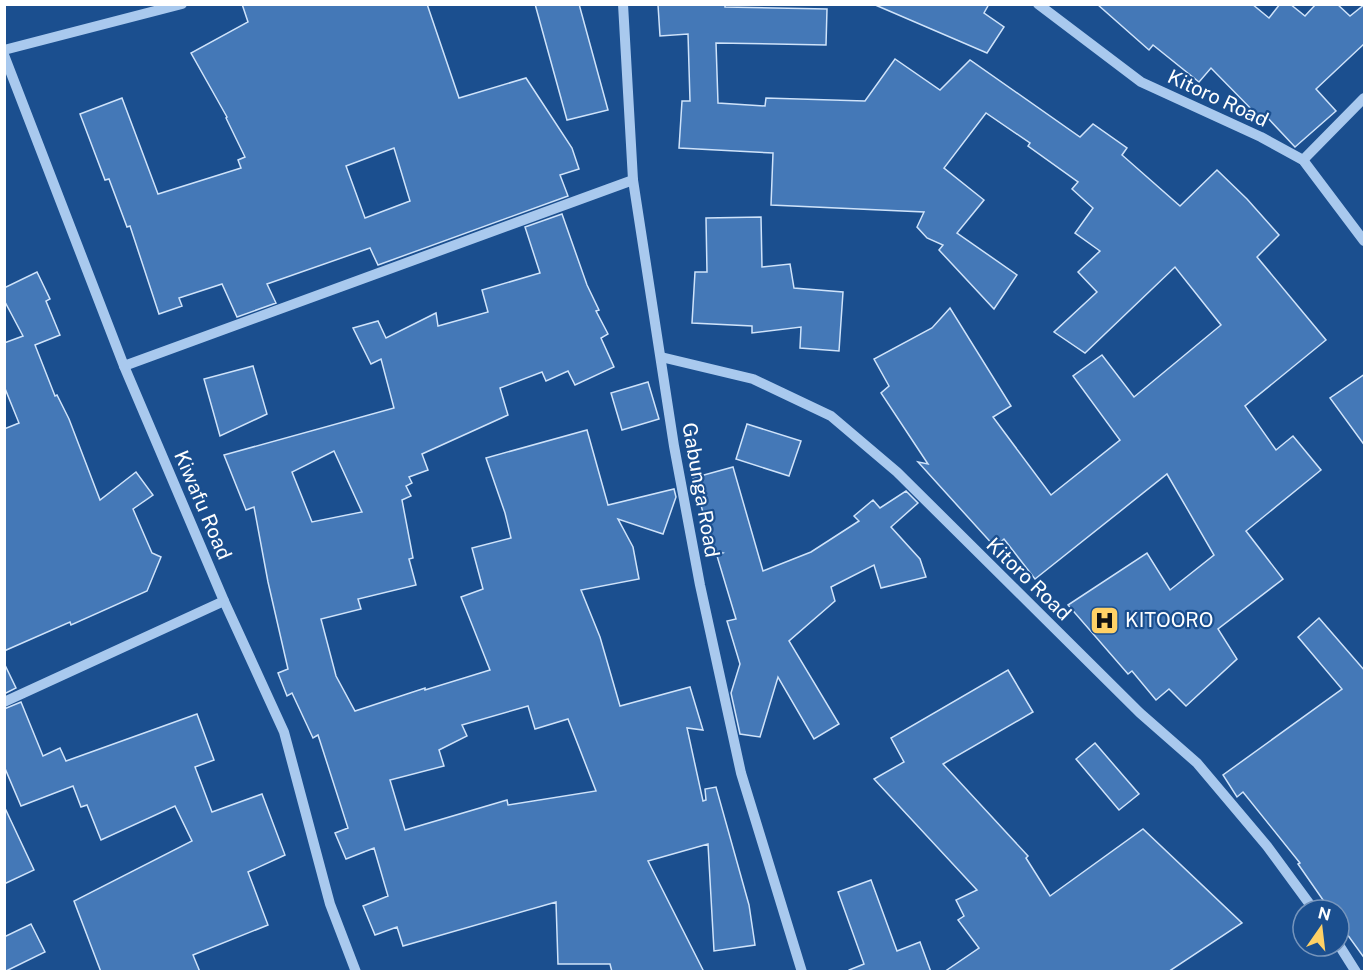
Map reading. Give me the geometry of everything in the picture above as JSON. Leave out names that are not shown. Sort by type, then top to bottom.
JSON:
[{"type":"street","points":[[4,50],[182,4]]},
{"type":"street","name":"Gabunga Road","points":[[623,4],[633,180],[674,446],[700,585],[741,773],[802,972]]},
{"type":"street","name":"Kitoro Road","points":[[1038,4],[1141,82],[1261,137],[1302,160],[1365,241]]},
{"type":"street","name":"Kiwafu Road","points":[[4,55],[124,366],[224,601],[284,732],[330,904],[356,972]]},
{"type":"street","points":[[1302,160],[1365,98]]},
{"type":"street","points":[[124,366],[633,180]]},
{"type":"street","name":"Kitoro Road","points":[[660,357],[753,380],[831,416],[897,472],[1140,713],[1197,763],[1267,846],[1305,898]]},
{"type":"street","points":[[4,702],[224,601]]},
{"type":"street","points":[[1347,958],[1356,972]]},
{"type":"building","points":[[242,4],[427,4],[459,98],[526,78],[572,148],[579,169],[560,175],[568,196],[378,265],[370,248],[267,284],[276,303],[237,317],[222,284],[179,298],[182,306],[159,314],[130,226],[127,227],[109,179],[105,180],[80,114],[122,98],[158,194],[241,168],[238,160],[245,157],[227,117],[191,53],[248,22]],"holes":[[[394,148],[410,201],[365,218],[346,166]]]},
{"type":"building","points":[[535,4],[579,4],[608,110],[567,120]]},
{"type":"building","points":[[725,4],[725,7],[827,9],[826,45],[716,43],[718,103],[765,106],[766,98],[865,101],[895,59],[940,90],[970,60],[1080,137],[1093,124],[1127,148],[1122,155],[1180,206],[1217,170],[1279,235],[1257,257],[1326,340],[1245,406],[1276,450],[1293,436],[1321,470],[1246,531],[1283,579],[1218,629],[1237,659],[1186,706],[1169,689],[1156,700],[1132,671],[1128,674],[1068,605],[1147,553],[1170,590],[1214,555],[1167,474],[1035,579],[1004,539],[995,547],[918,462],[928,464],[881,393],[889,386],[874,359],[932,328],[950,308],[1011,406],[993,417],[1051,495],[1120,440],[1073,376],[1102,355],[1134,397],[1221,325],[1175,267],[1085,353],[1054,332],[1097,292],[1078,272],[1100,251],[1075,233],[1093,208],[1072,189],[1078,182],[1028,146],[1030,143],[986,113],[944,168],[984,200],[957,233],[1017,275],[994,309],[939,250],[943,245],[927,238],[917,227],[924,212],[771,205],[773,153],[679,148],[682,101],[690,101],[688,34],[660,36],[658,5]]},
{"type":"building","points":[[873,4],[989,4],[984,13],[1004,27],[987,53]]},
{"type":"building","points":[[1097,4],[1252,4],[1269,18],[1280,4],[1290,4],[1305,16],[1316,4],[1337,4],[1350,16],[1365,4],[1365,43],[1316,89],[1336,111],[1295,147],[1265,115],[1261,119],[1211,68],[1199,82],[1153,45],[1149,50]]},
{"type":"building","points":[[562,214],[587,285],[599,310],[596,311],[608,334],[601,338],[614,367],[575,385],[568,371],[546,381],[542,372],[500,388],[508,415],[422,454],[428,470],[409,477],[412,483],[406,486],[411,496],[402,500],[413,558],[409,559],[416,585],[358,599],[361,609],[321,619],[336,676],[355,711],[490,670],[461,597],[483,589],[472,548],[511,538],[486,458],[587,430],[608,505],[674,489],[676,497],[663,534],[618,519],[633,547],[639,579],[581,590],[600,637],[620,706],[690,687],[703,730],[687,728],[703,801],[706,800],[705,789],[716,787],[749,905],[755,945],[714,951],[708,844],[648,861],[704,972],[612,972],[610,964],[558,964],[556,902],[403,946],[397,927],[375,935],[363,906],[388,896],[374,848],[346,859],[335,833],[348,828],[318,735],[313,738],[292,693],[287,696],[278,673],[288,669],[254,507],[246,510],[224,455],[394,408],[381,359],[371,364],[353,328],[378,321],[386,338],[436,313],[438,326],[488,312],[482,290],[540,273],[525,227]],"holes":[[[334,451],[362,512],[312,522],[292,472]],[[528,706],[535,729],[568,719],[596,791],[508,805],[507,800],[405,830],[390,780],[444,766],[439,750],[467,736],[462,725]]]},
{"type":"building","points":[[761,217],[762,267],[790,264],[794,288],[843,292],[839,351],[800,348],[801,327],[752,333],[752,326],[692,323],[695,272],[707,272],[706,218]]},
{"type":"building","points":[[37,272],[50,299],[46,301],[60,335],[35,345],[55,396],[57,395],[69,419],[100,500],[136,472],[153,495],[133,509],[152,553],[161,557],[147,591],[71,625],[70,622],[4,651],[4,429],[19,423],[4,386],[4,343],[23,336],[4,300],[4,288]]},
{"type":"building","points":[[253,366],[267,414],[220,436],[204,379]]},
{"type":"building","points":[[1365,374],[1365,446],[1330,398]]},
{"type":"building","points":[[648,382],[659,419],[622,430],[611,393]]},
{"type":"building","points":[[747,424],[801,441],[789,476],[736,459]]},
{"type":"building","points":[[733,467],[763,571],[811,552],[859,521],[854,516],[873,500],[880,508],[906,491],[918,503],[891,527],[920,559],[926,577],[881,588],[874,565],[831,587],[835,601],[789,641],[839,724],[814,739],[778,677],[760,737],[740,734],[731,693],[740,664],[727,621],[736,619],[717,556],[723,553],[714,550],[693,478]]},
{"type":"building","points":[[1319,618],[1365,671],[1365,959],[1351,940],[1351,898],[1322,898],[1298,864],[1300,863],[1243,792],[1237,797],[1223,775],[1342,689],[1298,637]]},
{"type":"building","points":[[4,663],[16,688],[4,694]]},
{"type":"building","points":[[1008,670],[1033,712],[943,764],[1028,856],[1026,858],[1050,896],[1143,829],[1242,923],[1168,972],[944,972],[979,948],[958,920],[964,916],[956,900],[977,890],[874,779],[904,762],[891,738]]},
{"type":"building","points":[[21,702],[43,756],[60,748],[66,761],[197,714],[214,760],[195,767],[212,812],[262,794],[285,855],[248,872],[268,925],[193,955],[200,972],[101,972],[74,901],[192,841],[175,806],[101,840],[87,805],[81,807],[73,786],[21,806],[4,766],[4,709]]},
{"type":"building","points":[[1095,743],[1139,794],[1119,810],[1076,759]]},
{"type":"building","points":[[4,806],[34,870],[4,884]]},
{"type":"building","points":[[871,880],[897,951],[920,942],[931,972],[849,972],[864,964],[838,892]]},
{"type":"building","points":[[31,924],[45,952],[4,972],[4,937]]},
{"type":"place","name":"KITOORO","points":[[1104,620]]}]
